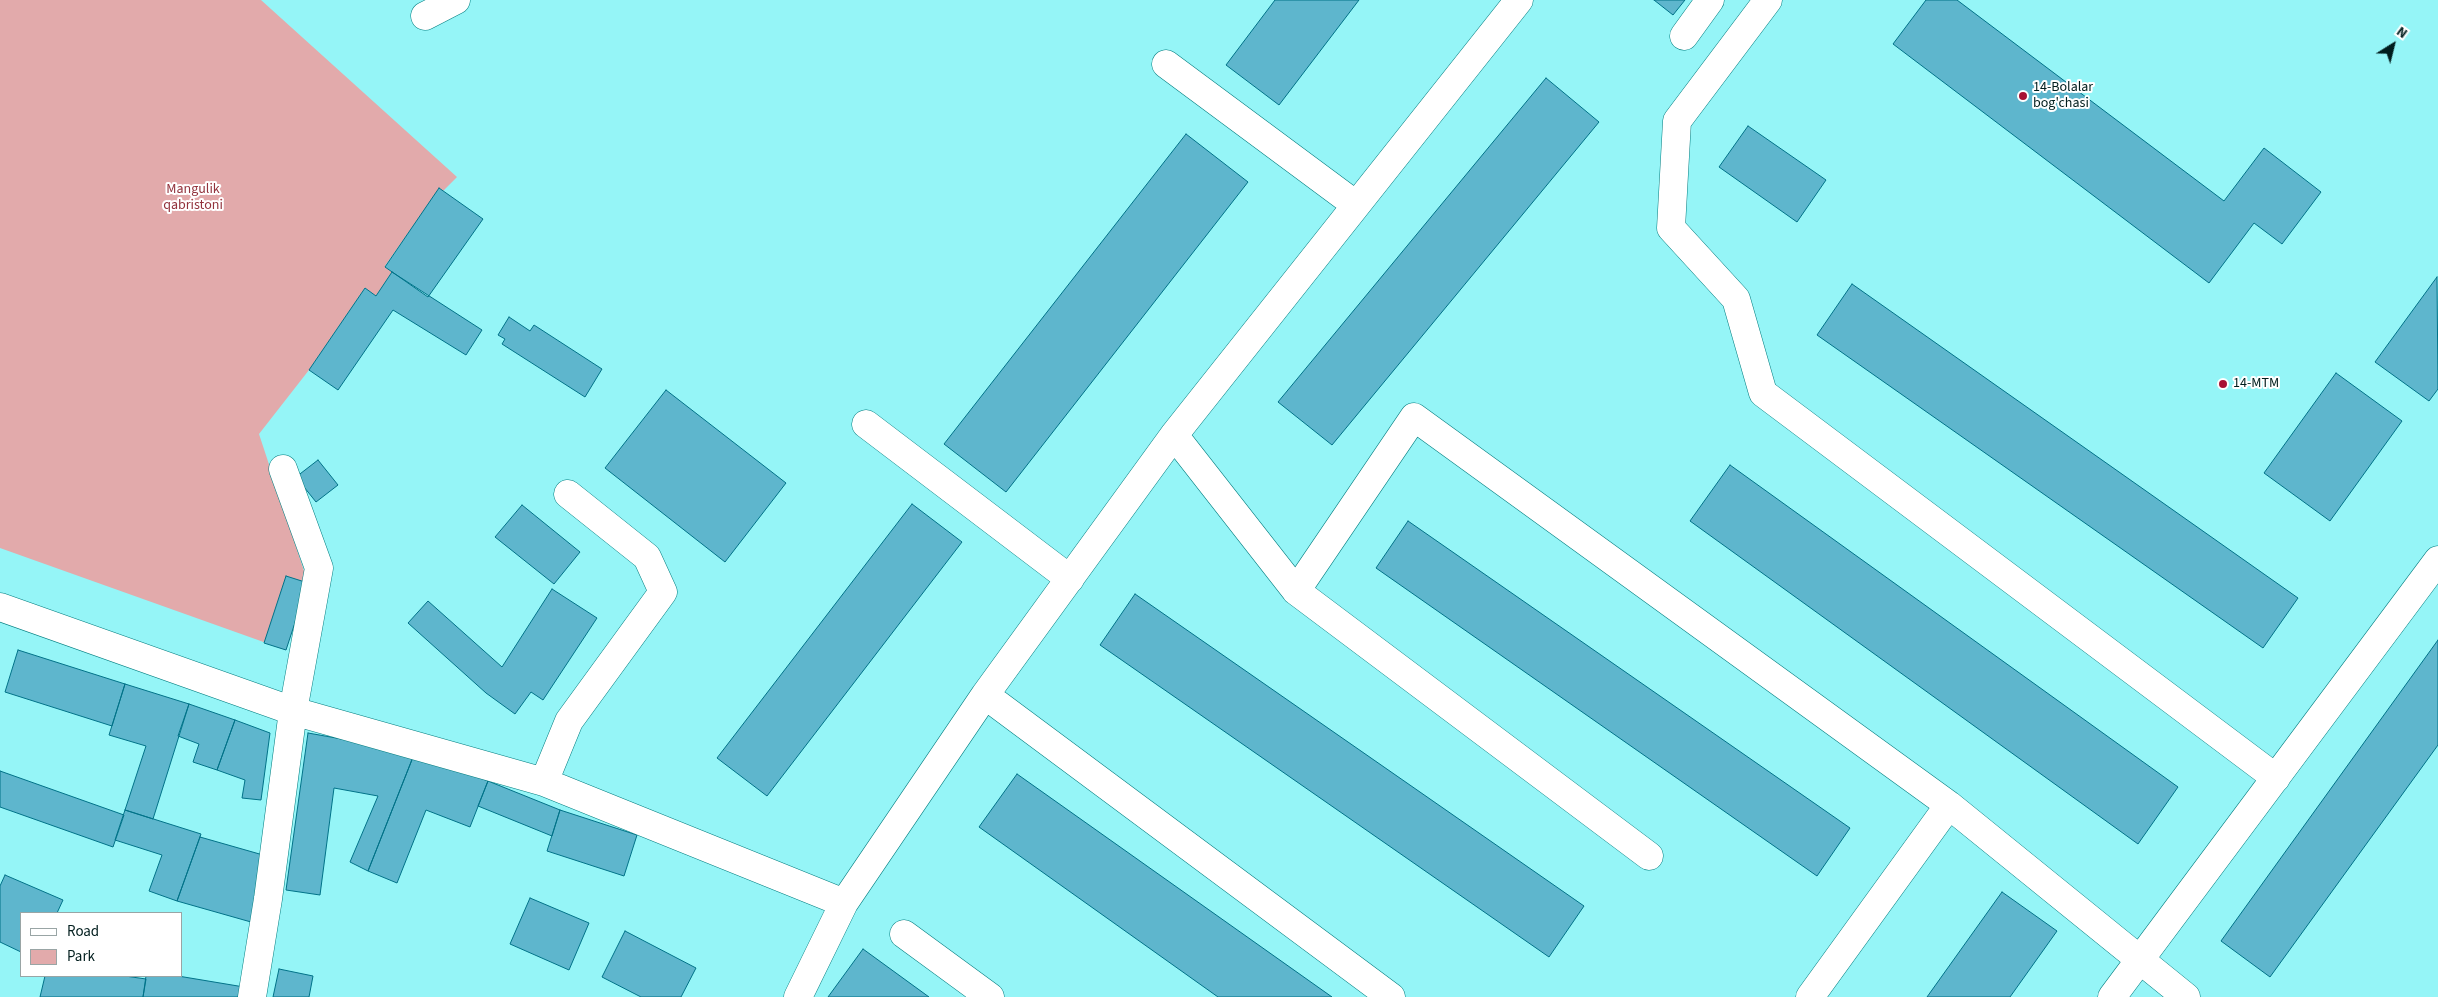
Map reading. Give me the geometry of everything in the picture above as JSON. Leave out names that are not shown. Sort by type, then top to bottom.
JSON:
[{"type":"street","points":[[425,16],[456,0]]},
{"type":"street","points":[[798,997],[844,903],[985,695],[1174,435],[1519,0]]},
{"type":"street","points":[[1684,36],[1710,0]]},
{"type":"street","points":[[1768,0],[1677,121],[1671,228],[1736,299],[1763,393],[2276,778]]},
{"type":"street","points":[[1166,64],[1356,205]]},
{"type":"street","points":[[1296,591],[1414,417],[1949,805],[2186,997]]},
{"type":"street","points":[[866,424],[1070,579]]},
{"type":"street","points":[[1174,435],[1296,591],[1649,856]]},
{"type":"street","points":[[252,997],[268,899],[292,711],[319,568],[283,469]]},
{"type":"street","points":[[544,782],[569,721],[663,592],[647,558],[568,494]]},
{"type":"street","points":[[2112,997],[2438,560]]},
{"type":"street","points":[[0,606],[292,711],[544,782],[844,903]]},
{"type":"street","points":[[985,695],[1392,997]]},
{"type":"street","points":[[1810,997],[1949,805]]},
{"type":"street","points":[[904,934],[990,997]]},
{"type":"green space","name":"Mangulik qabristoni","points":[[0,0],[261,0],[457,177],[443,191],[439,189],[385,266],[392,272],[376,296],[365,288],[309,370],[259,434],[308,583],[286,650],[0,548]]},
{"type":"building","points":[[1275,0],[1359,0],[1279,105],[1226,65]]},
{"type":"building","points":[[1654,0],[1685,0],[1673,15]]},
{"type":"building","name":"14-Bolalar bog'chasi","points":[[1926,0],[1957,0],[2224,201],[2264,148],[2321,192],[2282,244],[2254,223],[2209,283],[1893,44]]},
{"type":"building","points":[[1546,78],[1599,122],[1332,445],[1278,402]]},
{"type":"building","points":[[1748,126],[1826,180],[1797,222],[1719,167]]},
{"type":"building","points":[[1186,134],[1248,182],[1006,492],[944,444]]},
{"type":"building","points":[[439,188],[483,219],[428,297],[385,267]]},
{"type":"building","points":[[392,272],[482,330],[466,355],[393,310],[338,390],[309,370],[365,288],[376,296]]},
{"type":"building","points":[[2437,277],[2438,389],[2429,401],[2375,362]]},
{"type":"building","points":[[1852,284],[2298,598],[2263,648],[1817,335]]},
{"type":"building","points":[[509,317],[530,331],[534,325],[602,369],[585,397],[502,344],[505,339],[498,335]]},
{"type":"building","points":[[2336,373],[2402,421],[2330,521],[2264,473]]},
{"type":"building","points":[[666,390],[786,483],[725,562],[605,468]]},
{"type":"building","points":[[318,460],[338,485],[316,502],[296,477]]},
{"type":"building","points":[[1730,465],[2178,787],[2138,844],[1690,521]]},
{"type":"building","points":[[912,504],[962,542],[767,796],[717,758]]},
{"type":"building","points":[[522,505],[580,552],[554,584],[495,537]]},
{"type":"building","points":[[1408,521],[1850,828],[1817,876],[1376,568]]},
{"type":"building","points":[[286,576],[308,583],[286,650],[264,643]]},
{"type":"building","points":[[552,589],[597,618],[543,700],[531,692],[515,714],[486,693],[408,623],[428,601],[502,667]]},
{"type":"building","points":[[1135,594],[1584,906],[1549,957],[1100,645]]},
{"type":"building","points":[[2438,640],[2438,745],[2270,977],[2221,941]]},
{"type":"building","points":[[18,650],[125,684],[112,726],[5,692]]},
{"type":"building","points":[[125,684],[189,704],[153,819],[125,810],[146,746],[109,735]]},
{"type":"building","points":[[189,704],[235,720],[217,770],[193,762],[199,744],[178,736]]},
{"type":"building","points":[[235,720],[270,733],[261,800],[242,798],[245,780],[217,770]]},
{"type":"building","points":[[308,733],[415,752],[368,871],[350,862],[378,796],[334,788],[320,895],[286,890]]},
{"type":"building","points":[[415,752],[488,781],[470,827],[426,810],[397,883],[368,871]]},
{"type":"building","points":[[0,771],[124,815],[113,847],[0,807]]},
{"type":"building","points":[[1017,774],[1332,997],[1218,997],[979,827]]},
{"type":"building","points":[[488,781],[560,810],[552,836],[478,806]]},
{"type":"building","points":[[125,810],[201,834],[177,901],[149,891],[162,855],[115,840]]},
{"type":"building","points":[[560,810],[637,835],[624,876],[547,851]]},
{"type":"building","points":[[200,837],[263,855],[251,922],[177,901]]},
{"type":"building","points":[[5,875],[63,900],[57,912],[20,912],[20,952],[0,942],[0,886]]},
{"type":"building","points":[[2002,892],[2057,931],[2010,997],[1927,997]]},
{"type":"building","points":[[530,898],[589,923],[569,970],[510,944]]},
{"type":"building","points":[[625,931],[696,968],[681,997],[641,997],[602,977]]},
{"type":"building","points":[[863,949],[929,997],[828,997]]},
{"type":"building","points":[[279,969],[313,976],[309,997],[273,997]]},
{"type":"building","points":[[45,977],[132,977],[146,979],[143,997],[40,997]]},
{"type":"building","points":[[146,977],[182,977],[244,987],[241,997],[143,997]]},
{"type":"place","name":"14-Bolalar bog'chasi","points":[[2023,96]]},
{"type":"place","name":"14-МТМ","points":[[2223,384]]}]
